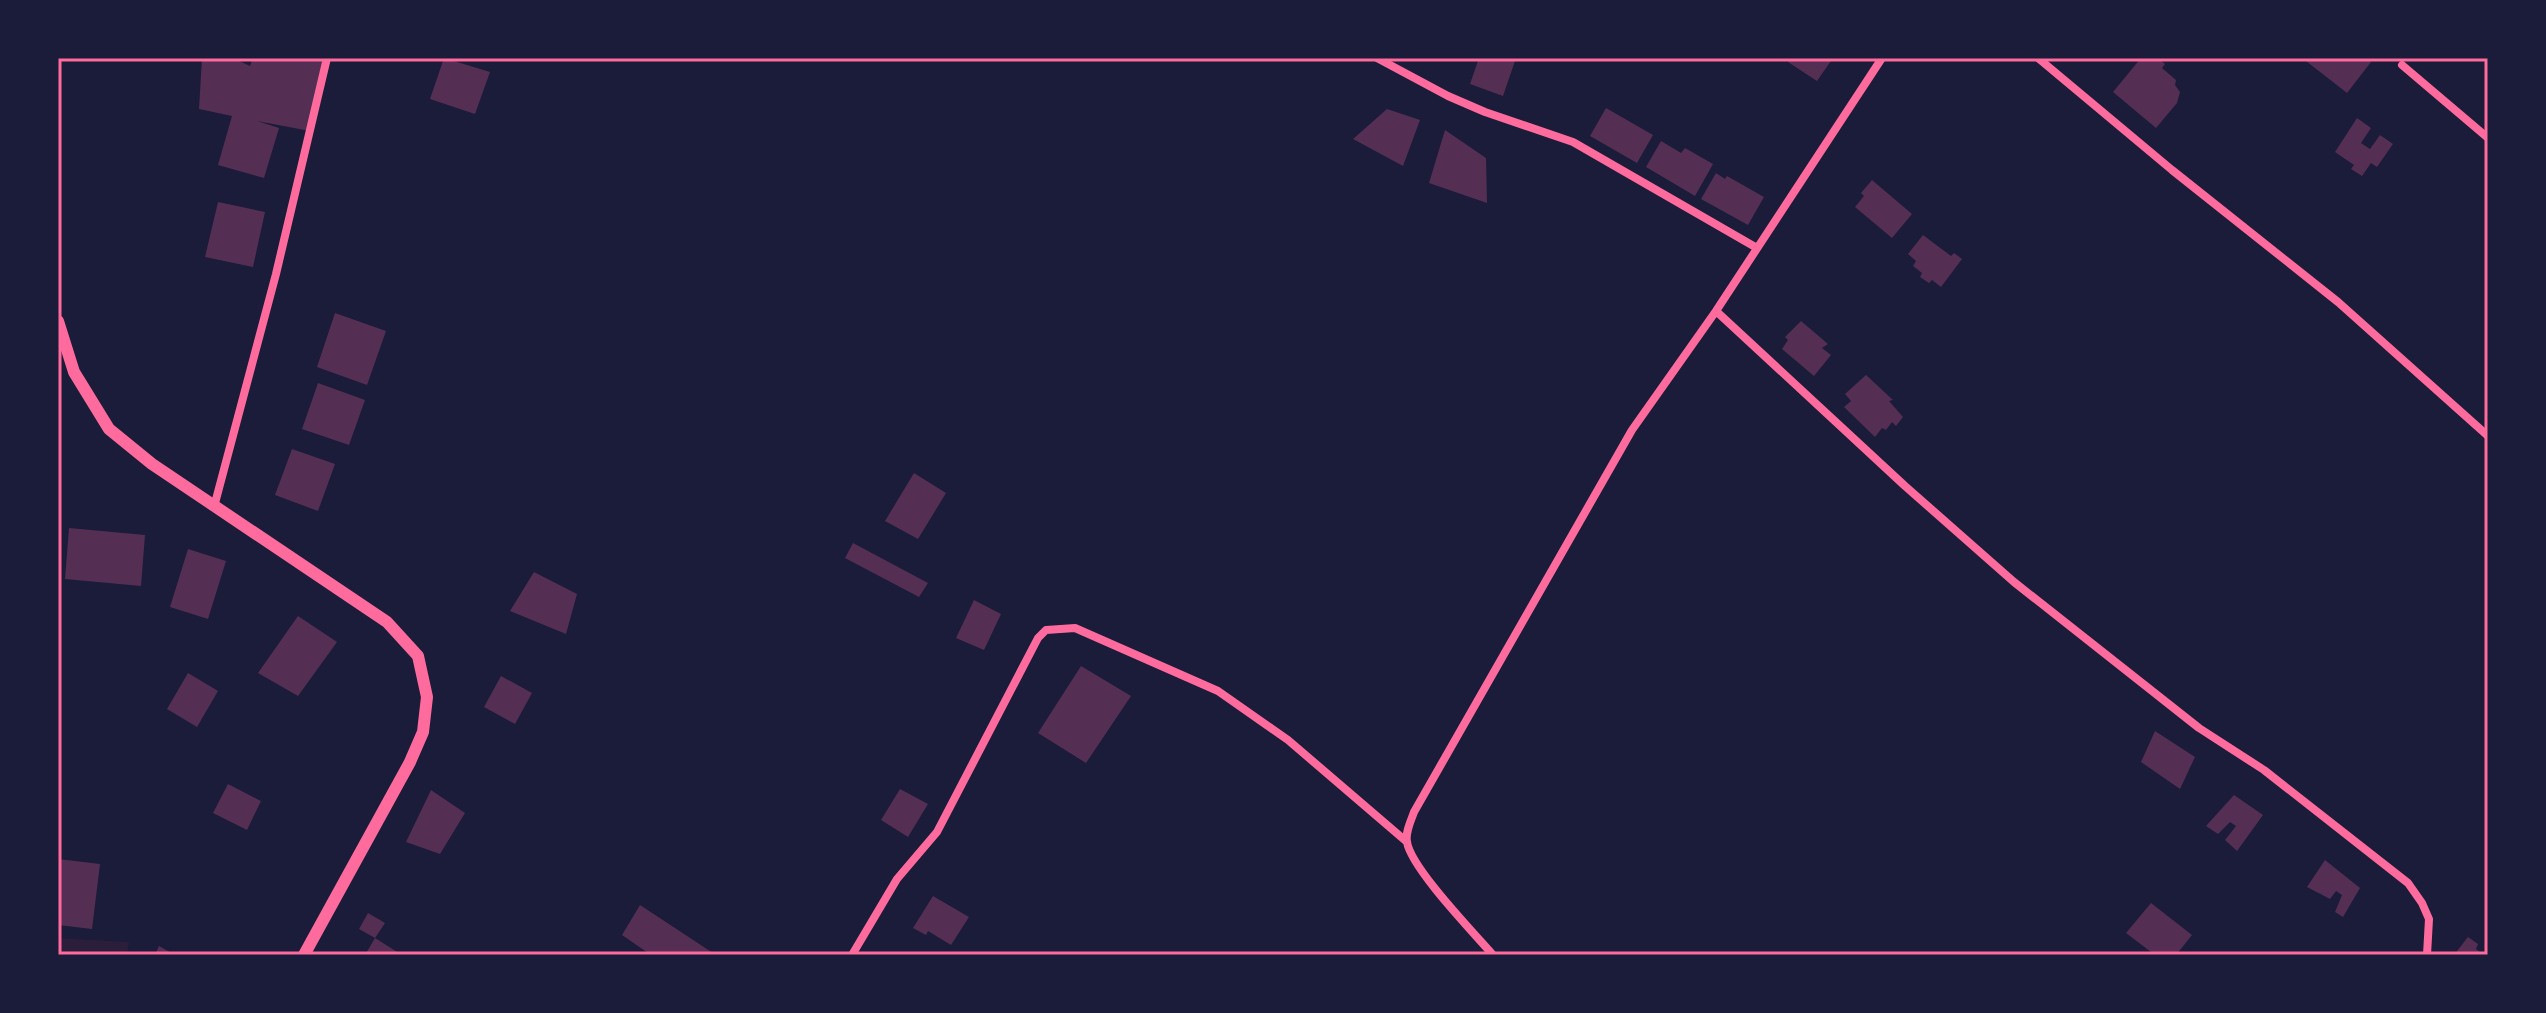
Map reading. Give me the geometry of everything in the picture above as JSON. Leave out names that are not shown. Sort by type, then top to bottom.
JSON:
[{"type":"street","points":[[214,507],[276,274],[327,58]]},
{"type":"street","points":[[1377,58],[1460,101],[1573,142],[1757,248]]},
{"type":"street","points":[[1407,842],[1409,826],[1422,795],[1632,430],[1716,311],[1882,58]]},
{"type":"street","points":[[2038,58],[2204,197],[2338,302],[2488,436]]},
{"type":"street","points":[[2402,65],[2488,138]]},
{"type":"street","points":[[1716,311],[2014,582],[2199,728],[2264,770],[2408,883],[2429,919],[2427,955]]},
{"type":"street","points":[[58,321],[74,372],[109,429],[152,464],[387,622],[418,656],[427,697],[423,732],[410,762],[304,955]]},
{"type":"street","points":[[852,955],[897,879],[937,832],[1038,638],[1046,630],[1075,628],[1218,691],[1288,740],[1407,842],[1418,866],[1493,955]]},
{"type":"shaded area","points":[[58,938],[129,942],[127,955],[58,955]]},
{"type":"building","points":[[202,58],[233,58],[250,66],[253,58],[325,58],[310,131],[257,121],[279,128],[264,178],[218,165],[232,116],[199,109]]},
{"type":"building","points":[[444,58],[490,72],[475,114],[430,99]]},
{"type":"building","points":[[1479,58],[1516,58],[1503,96],[1470,84]]},
{"type":"building","points":[[1791,58],[1833,58],[1817,81],[1788,62]]},
{"type":"building","points":[[2141,58],[2158,58],[2165,64],[2162,68],[2176,80],[2175,85],[2180,92],[2177,103],[2156,128],[2113,92]]},
{"type":"building","points":[[2309,58],[2365,58],[2371,62],[2347,93],[2306,61]]},
{"type":"building","points":[[1606,108],[1653,135],[1637,163],[1590,136]]},
{"type":"building","points":[[1387,109],[1420,120],[1403,166],[1353,139]]},
{"type":"building","points":[[2357,118],[2371,128],[2361,143],[2370,149],[2380,135],[2393,144],[2377,167],[2371,163],[2362,176],[2351,169],[2354,165],[2335,152]]},
{"type":"building","points":[[1445,130],[1486,158],[1487,203],[1429,183]]},
{"type":"building","points":[[1661,141],[1681,153],[1685,148],[1713,164],[1695,196],[1646,167]]},
{"type":"building","points":[[1716,173],[1764,197],[1748,225],[1701,199]]},
{"type":"building","points":[[1872,180],[1912,214],[1892,238],[1855,207]]},
{"type":"building","points":[[218,202],[265,212],[253,267],[205,257]]},
{"type":"building","points":[[1923,235],[1951,256],[1954,253],[1962,259],[1941,287],[1932,280],[1929,283],[1920,277],[1922,273],[1913,266],[1916,261],[1908,254]]},
{"type":"building","points":[[335,313],[386,331],[367,385],[317,367]]},
{"type":"building","points":[[1801,321],[1828,344],[1822,348],[1831,355],[1814,376],[1782,349],[1788,340],[1785,337]]},
{"type":"building","points":[[1866,375],[1893,400],[1889,401],[1903,417],[1896,426],[1892,422],[1886,430],[1882,428],[1875,437],[1844,407],[1851,401],[1845,394]]},
{"type":"building","points":[[318,383],[365,400],[349,445],[302,429]]},
{"type":"building","points":[[292,449],[335,464],[318,511],[275,495]]},
{"type":"building","points":[[914,473],[946,493],[918,539],[885,521]]},
{"type":"building","points":[[69,528],[145,535],[141,586],[65,579]]},
{"type":"building","points":[[853,543],[928,583],[919,597],[845,558]]},
{"type":"building","points":[[188,549],[226,561],[208,619],[170,607]]},
{"type":"building","points":[[534,572],[577,594],[566,634],[510,611]]},
{"type":"building","points":[[974,600],[1001,614],[984,650],[956,638]]},
{"type":"building","points":[[298,616],[337,642],[298,696],[258,673]]},
{"type":"building","points":[[1081,666],[1131,696],[1086,763],[1038,733]]},
{"type":"building","points":[[188,673],[218,691],[197,727],[167,709]]},
{"type":"building","points":[[501,676],[532,693],[515,724],[484,707]]},
{"type":"building","points":[[2155,731],[2195,757],[2180,789],[2141,762]]},
{"type":"building","points":[[228,784],[261,801],[247,830],[213,813]]},
{"type":"building","points":[[900,789],[928,804],[908,837],[881,820]]},
{"type":"building","points":[[431,790],[465,813],[440,854],[406,842]]},
{"type":"building","points":[[2234,795],[2263,815],[2237,851],[2225,840],[2236,826],[2230,822],[2218,834],[2206,826]]},
{"type":"building","points":[[58,859],[100,864],[92,929],[58,925]]},
{"type":"building","points":[[2325,860],[2360,888],[2343,917],[2335,912],[2342,895],[2336,891],[2330,899],[2307,887]]},
{"type":"building","points":[[933,896],[969,917],[951,945],[928,931],[926,935],[913,928]]},
{"type":"building","points":[[2151,903],[2192,935],[2176,955],[2155,955],[2126,933]]},
{"type":"building","points":[[640,905],[716,955],[651,955],[622,935]]},
{"type":"building","points":[[368,913],[385,923],[375,938],[359,929]]},
{"type":"building","points":[[2468,937],[2478,944],[2476,949],[2484,955],[2454,955]]},
{"type":"building","points":[[375,938],[402,955],[365,955]]},
{"type":"building","points":[[159,946],[175,955],[155,955]]}]
